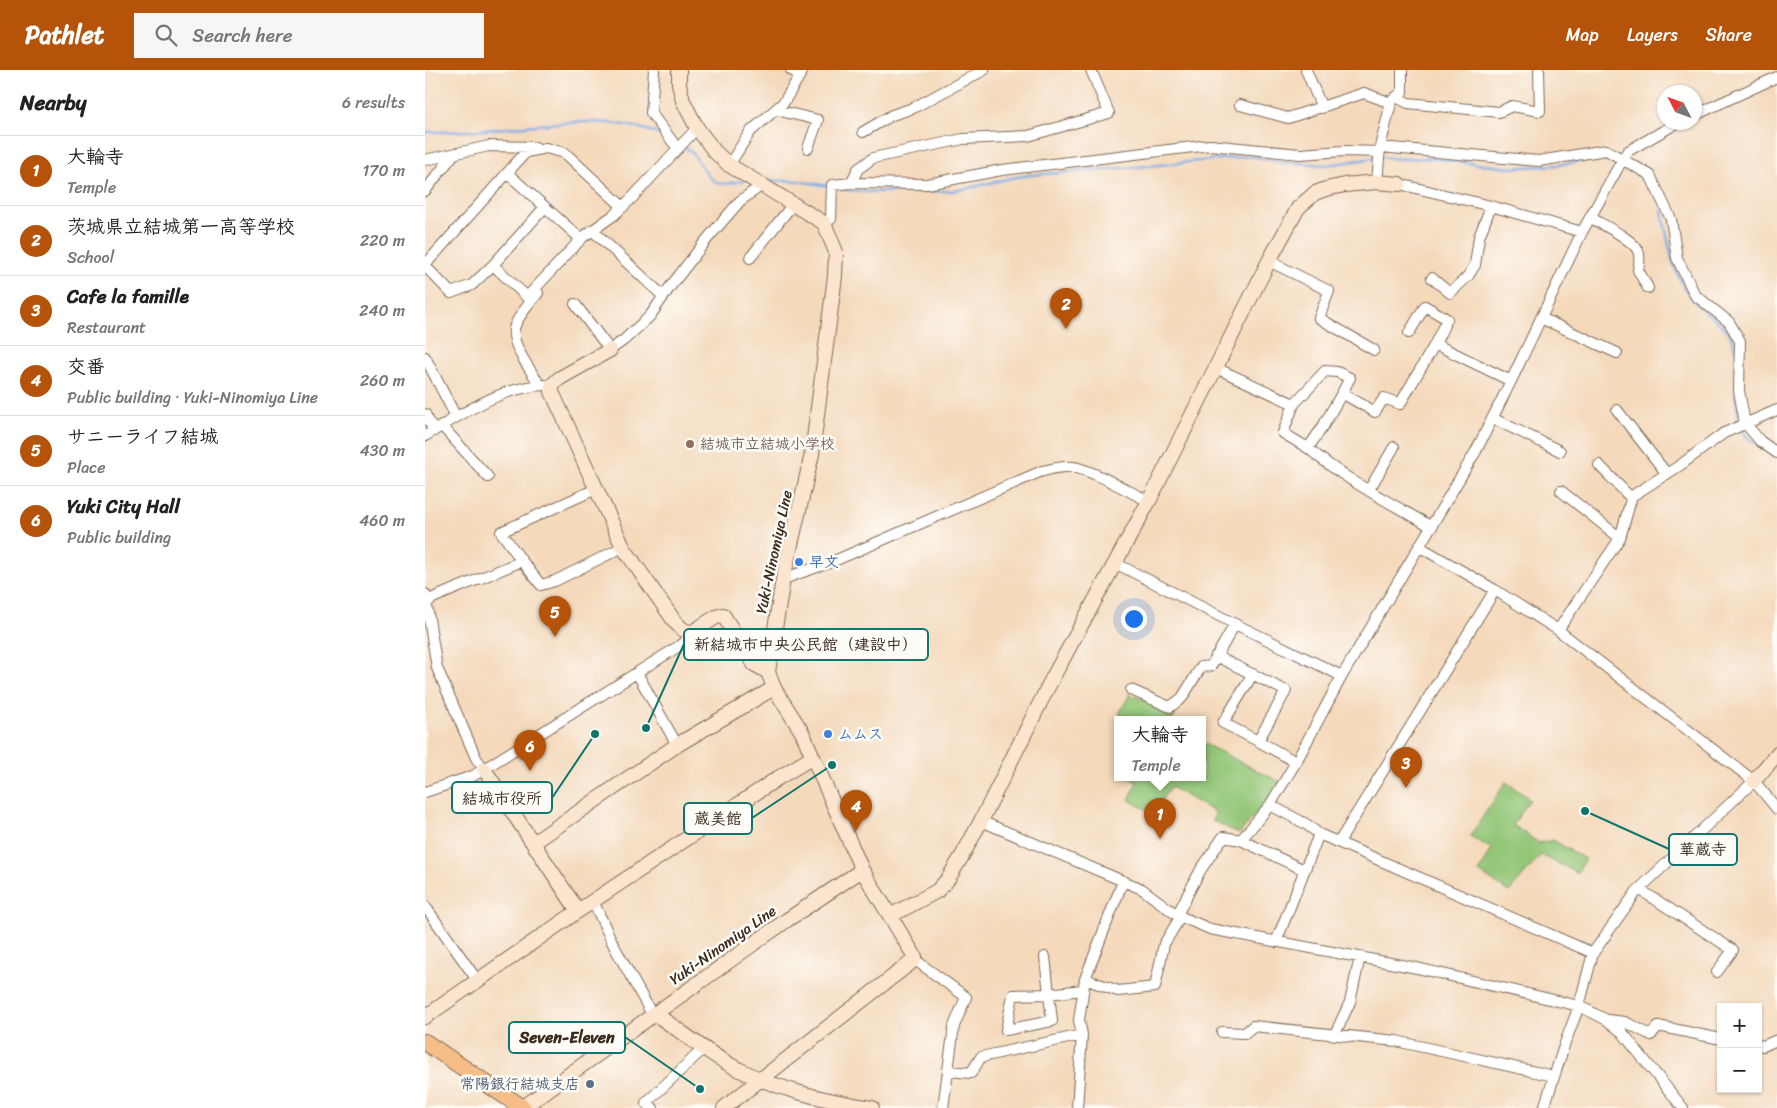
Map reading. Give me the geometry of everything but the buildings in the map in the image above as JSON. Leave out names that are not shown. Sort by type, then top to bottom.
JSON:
[{"type":"main road","points":[[425,1042],[523,1108]]},
{"type":"street","points":[[654,70],[651,113],[678,148]]},
{"type":"street","points":[[679,70],[679,84],[683,101],[697,128],[715,152],[729,165],[824,223],[831,220],[832,185],[851,183],[927,184],[1002,170],[1210,145],[1300,154],[1380,150],[1539,162],[1606,150],[1650,175],[1671,218],[1677,258],[1695,295],[1729,322],[1739,341],[1739,391],[1745,423],[1760,441],[1777,452]]},
{"type":"street","points":[[863,132],[984,70]]},
{"type":"street","points":[[851,183],[858,169],[873,158],[963,139],[1028,136],[1109,113],[1091,70]]},
{"type":"street","points":[[1306,70],[1322,108]]},
{"type":"street","points":[[1377,182],[1380,150],[1393,100],[1402,92],[1402,70]]},
{"type":"street","points":[[1240,105],[1288,118],[1364,94],[1408,103],[1499,112],[1512,106],[1540,111],[1539,70]]},
{"type":"street","points":[[729,165],[750,132],[784,102],[798,72]]},
{"type":"street","points":[[1702,112],[1777,77]]},
{"type":"street","points":[[775,110],[818,120],[807,148]]},
{"type":"street","points":[[493,265],[527,297],[581,239],[623,207],[697,128]]},
{"type":"street","points":[[1241,840],[1270,805],[1296,762],[1342,676],[1420,547],[1475,451],[1493,418],[1582,232],[1622,159],[1628,151],[1665,130]]},
{"type":"street","points":[[425,160],[489,146],[546,148],[565,153],[623,207]]},
{"type":"street","points":[[545,207],[493,265],[472,284],[451,293],[425,266],[527,152],[546,148]]},
{"type":"street","points":[[425,191],[454,154]]},
{"type":"street","points":[[507,173],[581,239]]},
{"type":"street","points":[[890,916],[943,886],[981,821],[1053,677],[1149,501],[1288,224],[1305,201],[1315,193],[1326,188],[1377,182],[1399,184],[1491,206],[1582,232]]},
{"type":"street","points":[[434,431],[500,395],[546,385],[610,350],[624,340],[650,316],[693,256],[740,201],[762,186]]},
{"type":"street","points":[[750,258],[793,204]]},
{"type":"street","points":[[1432,278],[1450,293],[1468,276],[1475,265],[1479,237],[1491,206]]},
{"type":"street","points":[[1591,218],[1633,243],[1639,251],[1638,270],[1648,288]]},
{"type":"street","name":"Yuki-Ninomiya Line","points":[[767,672],[783,579],[812,454],[835,276],[836,252],[824,223]]},
{"type":"street","points":[[592,230],[663,296]]},
{"type":"street","points":[[1269,261],[1329,291],[1319,318],[1374,350]]},
{"type":"street","points":[[537,286],[539,292],[524,310],[514,328],[515,344],[553,397],[623,547],[675,622],[682,629],[691,633]]},
{"type":"street","points":[[575,304],[610,350]]},
{"type":"street","points":[[1342,393],[1375,412],[1384,398],[1399,404],[1447,320],[1425,306],[1409,333]]},
{"type":"street","points":[[1541,318],[1617,353]]},
{"type":"street","points":[[1435,344],[1511,381]]},
{"type":"street","points":[[425,357],[457,417]]},
{"type":"street","points":[[1216,368],[1294,404]]},
{"type":"street","points":[[1308,448],[1322,428],[1350,378],[1337,372],[1325,372],[1294,404],[1283,433],[1308,448],[1326,464],[1431,527]]},
{"type":"street","points":[[1617,410],[1667,474]]},
{"type":"street","points":[[1557,630],[1620,538],[1632,496],[1667,474],[1724,433],[1777,410]]},
{"type":"street","points":[[425,414],[434,431],[487,477]]},
{"type":"street","points":[[1493,418],[1560,451]]},
{"type":"street","points":[[1369,490],[1394,447]]},
{"type":"street","points":[[1599,465],[1631,498]]},
{"type":"street","points":[[783,579],[834,560],[1041,471],[1073,467],[1149,501]]},
{"type":"street","points":[[595,489],[501,532],[541,586],[623,547]]},
{"type":"street","points":[[1561,491],[1620,538]]},
{"type":"street","points":[[1420,547],[1495,590],[1557,630],[1754,781],[1777,808]]},
{"type":"street","points":[[522,561],[433,598],[426,598],[429,635],[437,668],[475,758],[578,911]]},
{"type":"street","points":[[1115,563],[1342,676]]},
{"type":"street","points":[[1339,842],[1495,590]]},
{"type":"street","points":[[425,792],[473,776],[637,673],[683,643],[691,633],[716,617],[723,615],[754,664],[767,672],[774,688],[802,732],[862,870],[918,962],[966,996],[954,1026],[943,1108]]},
{"type":"street","points":[[1131,690],[1170,707],[1183,698],[1201,667],[1211,666],[1235,624]]},
{"type":"street","points":[[1216,656],[1286,690],[1258,741]]},
{"type":"street","points":[[637,673],[677,745]]},
{"type":"street","points":[[1253,674],[1223,723],[1296,762]]},
{"type":"street","points":[[533,843],[677,745],[774,688]]},
{"type":"street","points":[[1544,1108],[1579,1006],[1593,953],[1639,889],[1754,781],[1777,754]]},
{"type":"street","points":[[425,1017],[578,911],[778,778],[813,757]]},
{"type":"street","points":[[1270,805],[1306,824],[1319,834],[1593,953]]},
{"type":"street","points":[[981,821],[1123,881],[1142,890],[1179,915],[1210,929],[1417,968],[1579,1006],[1607,1020],[1622,1032],[1683,1108]]},
{"type":"street","points":[[1276,942],[1319,834]]},
{"type":"street","points":[[1085,979],[1118,992],[1155,987],[1165,944],[1200,871],[1223,838],[1241,840],[1304,870]]},
{"type":"street","name":"Yuki-Ninomiya Line","points":[[523,1108],[787,920],[862,870]]},
{"type":"street","points":[[1077,1108],[1081,1035],[1079,1020],[1082,990],[1123,881]]},
{"type":"street","points":[[1639,889],[1733,950],[1717,972]]},
{"type":"street","points":[[593,901],[614,946],[649,1010],[704,1048],[760,1080],[825,1104],[873,1108]]},
{"type":"street","points":[[425,906],[477,980]]},
{"type":"street","points":[[724,1108],[913,961],[915,957]]},
{"type":"street","points":[[1045,957],[1049,994],[1052,1021],[1005,1030],[1013,995],[1049,994],[1082,990]]},
{"type":"street","points":[[1335,1034],[1350,1002],[1361,957]]},
{"type":"street","points":[[1607,1020],[1625,1022],[1651,1034],[1658,1026],[1717,1038]]},
{"type":"street","points":[[1222,1032],[1245,1033],[1253,1026],[1335,1034],[1395,1042],[1554,1076]]},
{"type":"street","points":[[948,1071],[971,1073],[981,1057],[1081,1035]]},
{"type":"street","points":[[1762,1046],[1777,1040]]},
{"type":"street","points":[[653,1108],[646,1103],[704,1048]]},
{"type":"green space","points":[[1130,694],[1175,714],[1174,716],[1123,716],[1119,714]]},
{"type":"green space","points":[[1206,745],[1282,783],[1239,834],[1212,820],[1216,813],[1171,787],[1152,813],[1129,800],[1137,782],[1135,781],[1206,781]]},
{"type":"green space","points":[[1506,782],[1530,799],[1513,825],[1539,843],[1553,840],[1585,859],[1577,873],[1541,855],[1509,892],[1479,872],[1492,849],[1470,836]]},
{"type":"waterway","points":[[425,132],[475,131],[545,124],[605,122],[644,129],[663,136]]},
{"type":"waterway","points":[[684,146],[692,153],[714,181],[724,184],[744,181]]},
{"type":"waterway","points":[[840,189],[862,192],[952,191],[1031,175],[1251,156],[1282,162],[1327,165],[1375,158]]},
{"type":"waterway","points":[[1383,157],[1400,159],[1428,158],[1509,168],[1557,165],[1595,159],[1614,159]]},
{"type":"waterway","points":[[1636,172],[1653,192]]},
{"type":"waterway","points":[[765,180],[798,181],[829,186]]},
{"type":"waterway","points":[[1662,211],[1674,265],[1683,285],[1695,303],[1728,332],[1735,350]]},
{"type":"waterway","points":[[1735,393],[1739,422]]},
{"type":"waterway","points":[[1741,427],[1747,437],[1760,446]]},
{"type":"place","name":"茨城県立結城第一高等学校","points":[[1066,329]]},
{"type":"place","name":"結城市立結城小学校","points":[[690,444]]},
{"type":"place","name":"早文","points":[[799,562]]},
{"type":"place","name":"サニーライフ結城","points":[[555,637]]},
{"type":"place","name":"新結城市中央公民館（建設中）","points":[[646,728]]},
{"type":"place","name":"結城市役所","points":[[595,734]]},
{"type":"place","name":"ムムス","points":[[828,734]]},
{"type":"place","name":"蔵美館","points":[[832,765]]},
{"type":"place","name":"Yuki City Hall","points":[[530,771]]},
{"type":"place","name":"Cafe la famille","points":[[1406,788]]},
{"type":"place","name":"華蔵寺","points":[[1585,811]]},
{"type":"place","name":"交番","points":[[856,831]]},
{"type":"place","name":"大輪寺","points":[[1160,839]]},
{"type":"place","name":"常陽銀行結城支店","points":[[590,1084]]},
{"type":"place","name":"Seven-Eleven","points":[[700,1089]]}]
